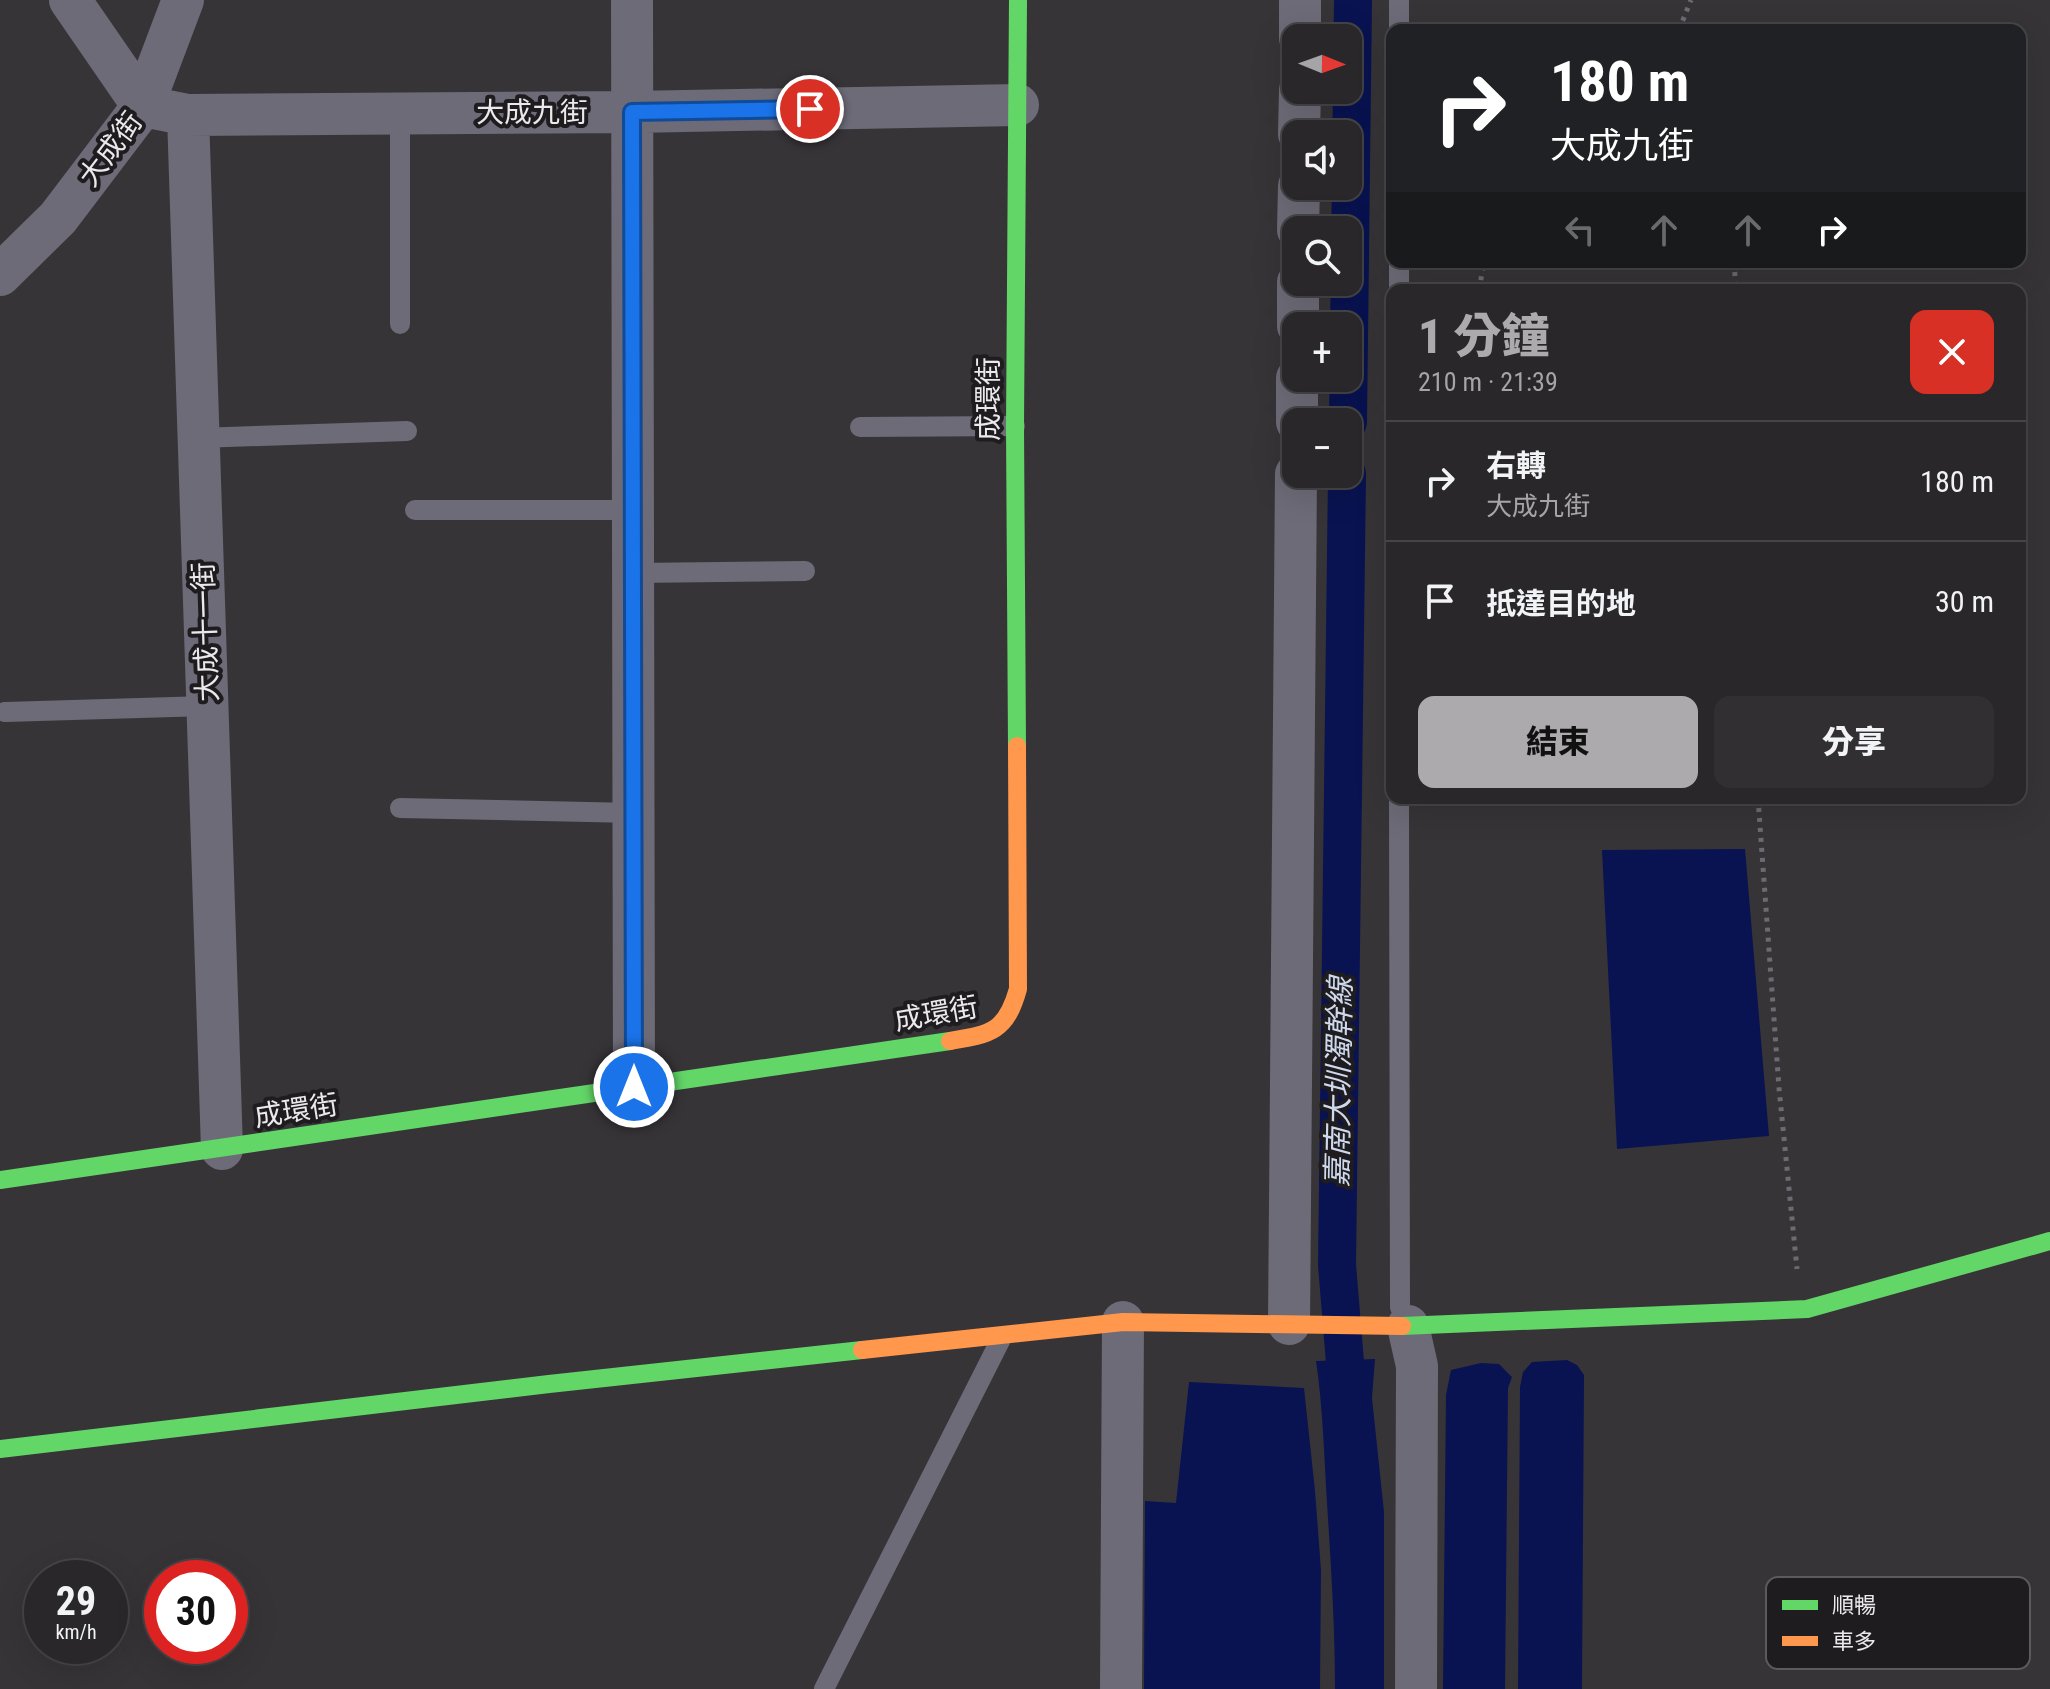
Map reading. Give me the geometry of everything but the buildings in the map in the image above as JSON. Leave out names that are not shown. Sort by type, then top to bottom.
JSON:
[{"type":"street","points":[[70,0],[143,106]]},
{"type":"street","name":"大成街","points":[[0,275],[58,218],[143,106],[183,0]]},
{"type":"street","points":[[632,0],[634,1087]]},
{"type":"street","name":"成環街","points":[[0,1180],[995,1032],[1004,1025],[1014,1011],[1018,989],[1015,426],[1018,0]]},
{"type":"street","points":[[1300,0],[1300,24]]},
{"type":"street","name":"大成九街","points":[[143,106],[188,115],[1018,105]]},
{"type":"street","name":"大成十一街","points":[[188,115],[222,1149]]},
{"type":"street","points":[[1296,488],[1299,1325]]},
{"type":"street","points":[[0,1449],[549,1384],[1123,1322],[1393,1326],[1807,1309],[2050,1241]]},
{"type":"street","points":[[1121,1689],[1123,1322]]},
{"type":"street","points":[[1393,1326],[1417,1366],[1416,1689]]},
{"type":"lane","points":[[1399,0],[1399,24]]},
{"type":"lane","points":[[400,113],[400,324]]},
{"type":"lane","points":[[860,427],[1015,426]]},
{"type":"lane","points":[[198,438],[407,431]]},
{"type":"lane","points":[[415,510],[633,510]]},
{"type":"lane","points":[[633,573],[805,571]]},
{"type":"lane","points":[[5,712],[207,706]]},
{"type":"lane","points":[[1393,1326],[1400,1307],[1399,804]]},
{"type":"lane","points":[[400,808],[634,813]]},
{"type":"lane","points":[[824,1689],[1002,1337]]},
{"type":"path","points":[[1681,24],[1691,0]]},
{"type":"path","points":[[1758,804],[1779,1088],[1798,1277],[1807,1309]]},
{"type":"shaded area","points":[[1745,849],[1769,1136],[1617,1149],[1602,850]]},
{"type":"shaded area","points":[[1375,1359],[1372,1398],[1384,1512],[1384,1689],[1335,1689],[1322,1414],[1316,1361]]},
{"type":"shaded area","points":[[1567,1360],[1577,1365],[1584,1375],[1582,1689],[1518,1689],[1520,1387],[1523,1372],[1532,1362]]},
{"type":"shaded area","points":[[1481,1363],[1499,1364],[1512,1377],[1508,1388],[1505,1689],[1443,1689],[1446,1395],[1451,1370]]},
{"type":"shaded area","points":[[1189,1382],[1304,1388],[1321,1570],[1320,1689],[1144,1689],[1145,1501],[1176,1503]]},
{"type":"waterway","name":"嘉南大圳濁幹線","points":[[1348,408],[1353,0]]},
{"type":"waterway","name":"嘉南大圳濁幹線","points":[[1347,488],[1337,1265],[1349,1411]]},
{"type":"traffic: fast","points":[[1017,746],[1015,426],[1018,0]]},
{"type":"traffic: fast","points":[[0,1180],[950,1041]]},
{"type":"traffic: fast","points":[[1402,1326],[1807,1309],[2050,1241]]},
{"type":"traffic: fast","points":[[0,1449],[862,1350]]},
{"type":"traffic: slow","points":[[950,1041],[986,1033],[1002,1023],[1018,989],[1017,746]]},
{"type":"traffic: slow","points":[[862,1350],[1123,1322],[1402,1326]]},
{"type":"route","points":[[634,1087],[632,112],[810,109]]}]
